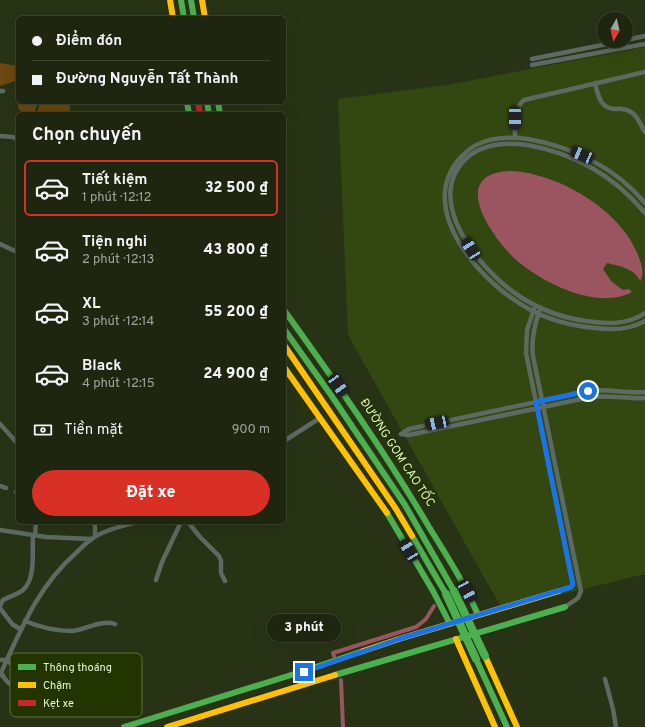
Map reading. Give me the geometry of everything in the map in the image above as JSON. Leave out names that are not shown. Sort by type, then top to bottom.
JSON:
[{"type":"main road","points":[[170,0],[173,16]]},
{"type":"main road","points":[[181,0],[184,16]]},
{"type":"main road","points":[[191,0],[194,16]]},
{"type":"main road","points":[[202,0],[205,16]]},
{"type":"main road","name":"ĐƯỜNG GOM CAO TỐC","points":[[286,313],[347,397],[414,501],[467,591],[478,615]]},
{"type":"main road","points":[[286,332],[331,395],[405,505],[454,591],[517,727]]},
{"type":"main road","points":[[286,348],[396,509],[446,594],[507,727]]},
{"type":"main road","points":[[286,370],[388,514],[434,591],[450,624]]},
{"type":"main road","points":[[124,727],[304,672],[399,639],[559,591]]},
{"type":"main road","points":[[167,727],[307,683],[565,607]]},
{"type":"main road","points":[[456,639],[495,727]]},
{"type":"main road","points":[[304,672],[307,683]]},
{"type":"main road","points":[[191,706],[195,718]]},
{"type":"street","points":[[633,39],[645,36]]},
{"type":"street","points":[[532,66],[645,44]]},
{"type":"street","points":[[532,59],[597,46]]},
{"type":"street","points":[[515,138],[516,112],[524,100],[645,72]]},
{"type":"street","points":[[595,83],[599,99],[602,103],[609,108],[623,108],[631,112],[637,117],[645,132]]},
{"type":"street","points":[[0,136],[13,137],[16,139]]},
{"type":"street","points":[[638,205],[644,200],[611,172],[587,158],[562,147],[538,141],[515,138],[496,138],[481,143],[468,150],[460,162],[451,171],[448,179],[445,204],[451,225],[470,258],[484,275],[512,299],[538,314],[572,325],[600,329],[626,328],[645,321]]},
{"type":"street","points":[[645,213],[620,186],[592,167],[561,154],[539,147],[510,143],[494,145],[479,150],[460,162],[454,180],[451,202],[455,220],[474,254],[502,284],[536,306],[572,318],[604,323],[628,321],[645,313]]},
{"type":"street","points":[[0,244],[16,251]]},
{"type":"street","points":[[470,258],[474,254]]},
{"type":"street","points":[[536,306],[527,330],[526,344],[537,408],[559,508],[573,584],[571,587],[559,591]]},
{"type":"street","points":[[541,308],[534,328],[532,344],[533,356],[581,591],[578,598],[565,607]]},
{"type":"street","points":[[645,392],[596,390],[408,429],[401,434],[410,435],[595,397],[645,398]]},
{"type":"street","points":[[286,440],[320,418]]},
{"type":"street","points":[[0,424],[16,442]]},
{"type":"street","points":[[0,486],[6,488]]},
{"type":"street","points":[[20,629],[12,624],[0,603],[20,592],[29,582],[32,572],[36,524]]},
{"type":"street","points":[[93,538],[94,524]]},
{"type":"street","points":[[10,686],[1,674],[20,629],[26,621],[31,608],[54,575],[71,557],[93,538],[109,530],[130,524]]},
{"type":"street","points":[[156,580],[162,562],[180,524]]},
{"type":"street","points":[[190,524],[219,556],[221,561],[221,573],[226,581]]},
{"type":"street","points":[[0,530],[34,535],[93,538]]},
{"type":"street","points":[[26,621],[47,628],[72,631],[106,623],[115,624]]},
{"type":"street","points":[[0,660],[7,660]]},
{"type":"street","points":[[7,660],[10,664]]},
{"type":"street","points":[[605,679],[616,727]]},
{"type":"shaded area","points":[[645,47],[645,574],[502,609],[348,335],[338,99],[447,85]]},
{"type":"shaded area","points":[[0,63],[16,66],[16,80],[0,86]]},
{"type":"shaded area","points":[[17,104],[37,104],[35,112],[21,112]]},
{"type":"shaded area","points":[[40,104],[71,104],[69,112],[38,112]]},
{"type":"shaded area","points":[[511,171],[529,173],[567,187],[586,197],[603,209],[618,223],[630,239],[638,255],[642,268],[642,275],[640,281],[631,271],[607,263],[603,269],[611,281],[623,290],[629,289],[632,292],[618,297],[603,298],[586,296],[553,284],[538,276],[513,257],[494,234],[486,220],[480,206],[478,193],[482,182],[492,174]]},
{"type":"waterway","points":[[334,656],[333,653],[416,627],[426,619],[434,606]]},
{"type":"waterway","points":[[341,680],[343,727]]},
{"type":"traffic: fast","points":[[181,0],[184,16]]},
{"type":"traffic: fast","points":[[191,0],[194,16]]},
{"type":"traffic: fast","points":[[187,104],[189,112]]},
{"type":"traffic: fast","points":[[207,104],[209,112]]},
{"type":"traffic: fast","points":[[218,104],[220,112]]},
{"type":"traffic: fast","points":[[286,313],[341,390],[395,471],[455,570],[478,615]]},
{"type":"traffic: fast","points":[[286,332],[331,395],[405,505],[454,591]]},
{"type":"traffic: fast","points":[[387,513],[433,591],[450,624]]},
{"type":"traffic: fast","points":[[412,536],[446,594]]},
{"type":"traffic: fast","points":[[454,591],[485,656]]},
{"type":"traffic: fast","points":[[446,594],[476,659]]},
{"type":"traffic: fast","points":[[335,675],[565,607]]},
{"type":"traffic: fast","points":[[124,727],[363,651]]},
{"type":"traffic: fast","points":[[476,659],[507,727]]},
{"type":"traffic: slow","points":[[170,0],[173,16]]},
{"type":"traffic: slow","points":[[202,0],[205,16]]},
{"type":"traffic: slow","points":[[286,348],[396,509],[412,536]]},
{"type":"traffic: slow","points":[[286,370],[387,513]]},
{"type":"traffic: slow","points":[[363,651],[559,591]]},
{"type":"traffic: slow","points":[[456,639],[495,727]]},
{"type":"traffic: slow","points":[[485,656],[517,727]]},
{"type":"traffic: slow","points":[[167,727],[335,675]]},
{"type":"traffic: jam","points":[[198,104],[200,112]]},
{"type":"route","points":[[304,672],[399,639],[571,587],[573,584],[559,508],[536,402],[588,391]]}]
